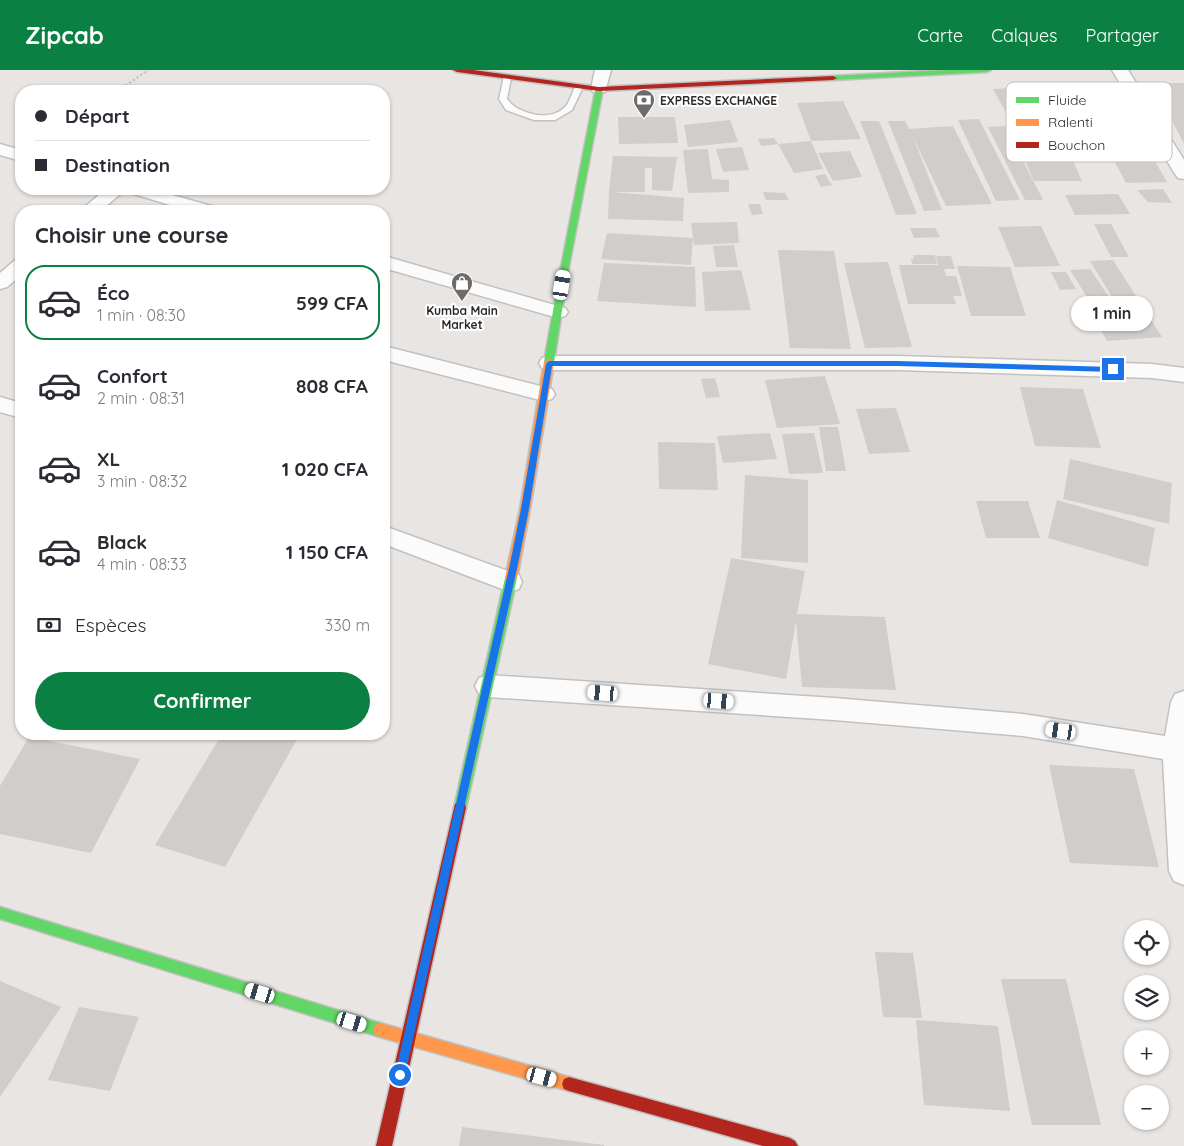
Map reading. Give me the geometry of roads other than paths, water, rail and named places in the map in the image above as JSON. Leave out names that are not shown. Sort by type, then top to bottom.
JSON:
[{"type":"main road","points":[[457,70],[599,90],[987,70]]},
{"type":"main road","points":[[384,1146],[488,686],[525,509],[558,312],[599,90]]},
{"type":"main road","points":[[0,913],[408,1039],[790,1146]]},
{"type":"street","points":[[599,90],[603,70]]},
{"type":"street","points":[[1120,70],[1127,82]]},
{"type":"street","points":[[0,150],[15,154]]},
{"type":"street","points":[[1172,154],[1184,174]]},
{"type":"street","points":[[97,205],[109,195]]},
{"type":"street","points":[[153,195],[188,205]]},
{"type":"street","points":[[390,264],[558,312]]},
{"type":"street","points":[[0,283],[15,271]]},
{"type":"street","points":[[390,355],[544,394]]},
{"type":"street","points":[[549,364],[897,364],[1152,370],[1184,375]]},
{"type":"street","points":[[0,404],[15,410]]},
{"type":"street","points":[[390,537],[510,582]]},
{"type":"street","points":[[488,686],[834,708],[1023,725],[1180,750]]},
{"type":"street","points":[[1184,702],[1180,750],[1184,871]]},
{"type":"lane","points":[[507,78],[502,99],[509,108],[534,117],[555,117],[569,108],[579,87]]},
{"type":"place","name":"EXPRESS EXCHANGE","points":[[644,119]]},
{"type":"place","name":"Kumba Main Market","points":[[462,302]]}]
